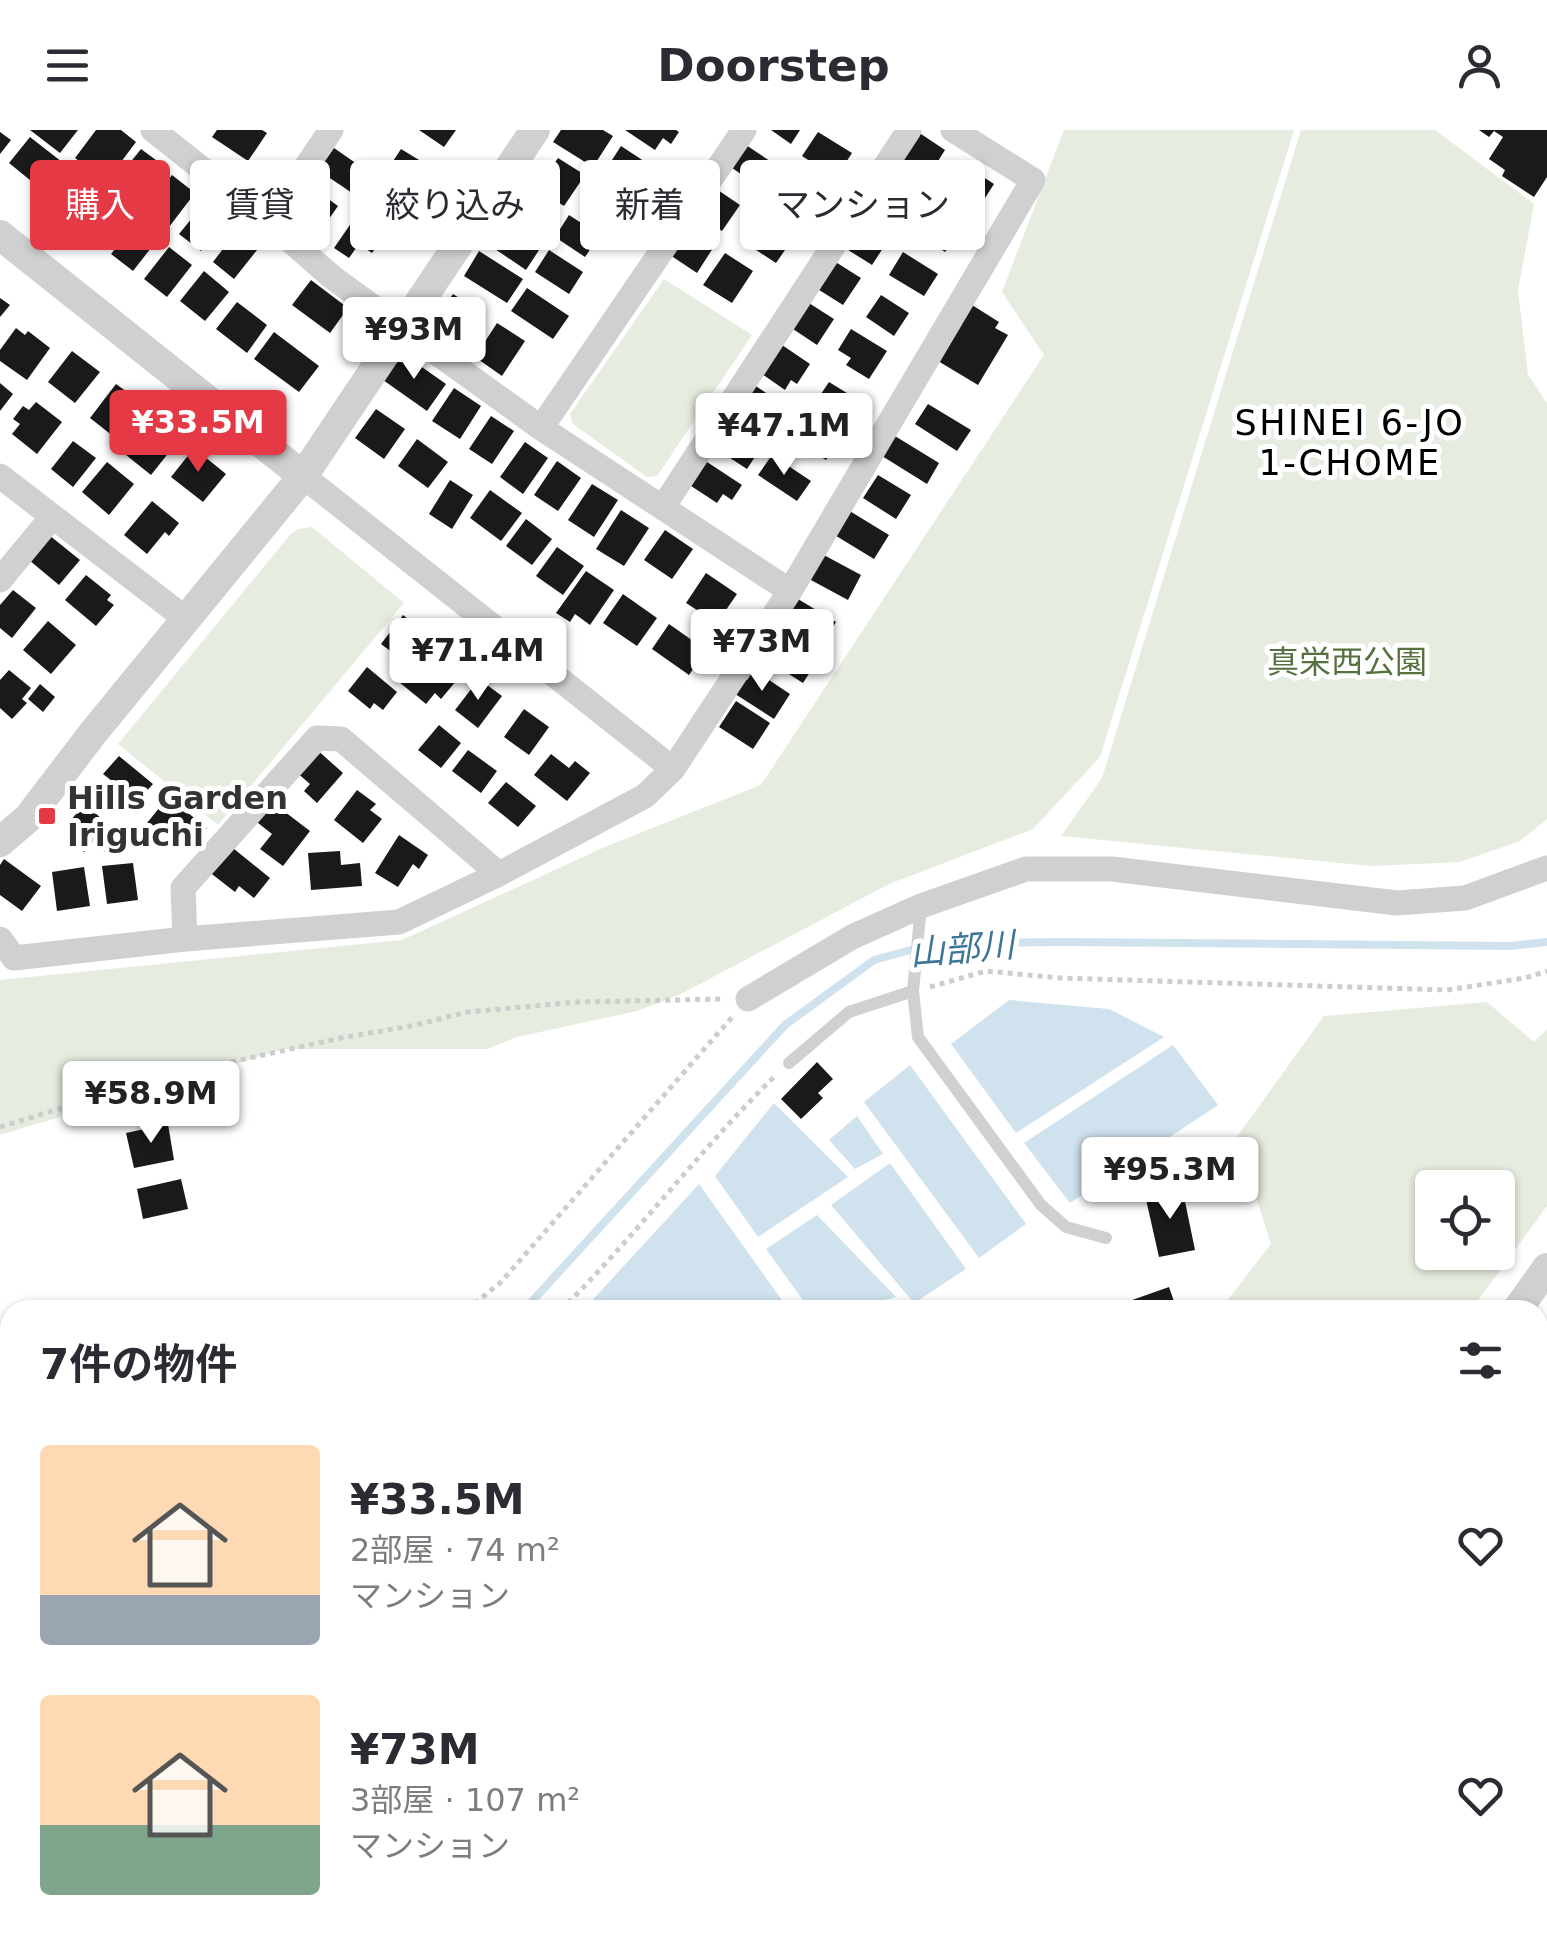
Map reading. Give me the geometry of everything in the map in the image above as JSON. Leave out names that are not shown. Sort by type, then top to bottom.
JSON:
[{"type":"street","points":[[153,130],[191,160]]},
{"type":"street","points":[[311,160],[332,130]]},
{"type":"street","points":[[0,842],[28,818],[303,476],[535,130]]},
{"type":"street","points":[[542,428],[744,130]]},
{"type":"street","points":[[662,507],[908,130]]},
{"type":"street","points":[[0,939],[14,958],[185,939],[400,922],[646,796],[673,769],[790,591],[1033,180],[954,130]]},
{"type":"street","points":[[0,234],[673,769]]},
{"type":"street","points":[[300,250],[332,278],[542,428],[790,591]]},
{"type":"street","points":[[0,476],[186,619]]},
{"type":"street","points":[[0,580],[52,517]]},
{"type":"street","points":[[185,939],[182,888],[317,738],[340,739],[499,874]]},
{"type":"street","points":[[748,999],[852,938],[1026,870],[1112,870],[1397,903],[1464,898],[1547,868]]},
{"type":"street","points":[[1525,1300],[1547,1268]]},
{"type":"lane","points":[[921,914],[914,986],[918,1037],[1041,1205],[1066,1227],[1106,1238]]},
{"type":"lane","points":[[789,1063],[850,1012],[914,986]]},
{"type":"path","points":[[914,986],[986,971],[1088,979],[1448,990],[1525,978],[1547,970]]},
{"type":"path","points":[[0,1127],[217,1066],[467,1012],[577,1002],[748,999]]},
{"type":"path","points":[[479,1300],[500,1282],[748,999]]},
{"type":"path","points":[[571,1300],[789,1063]]},
{"type":"green space","points":[[1064,130],[1294,130],[1100,757],[1033,829],[889,884],[679,995],[637,1011],[517,1037],[487,1049],[284,1049],[0,1135],[0,980],[402,940],[607,846],[761,785],[1044,355],[1002,292]]},
{"type":"green space","name":"真栄西公園","points":[[1301,130],[1435,130],[1534,204],[1518,290],[1528,375],[1547,403],[1547,819],[1520,841],[1460,862],[1371,866],[1061,836],[1102,778]]},
{"type":"green space","points":[[664,279],[752,335],[657,476],[647,477],[573,424],[570,414]]},
{"type":"green space","points":[[312,527],[404,603],[218,825],[118,744],[290,535]]},
{"type":"green space","points":[[1487,1002],[1534,1042],[1547,1029],[1547,1206],[1515,1250],[1515,1170],[1415,1170],[1415,1270],[1500,1270],[1478,1300],[1228,1300],[1271,1244],[1237,1137],[1324,1016]]},
{"type":"water","points":[[1009,1000],[1109,1009],[1164,1037],[1016,1133],[951,1044]]},
{"type":"water","points":[[1173,1045],[1218,1105],[1070,1203],[1024,1143]]},
{"type":"water","points":[[910,1065],[1026,1224],[979,1258],[864,1102]]},
{"type":"water","points":[[774,1103],[848,1177],[758,1237],[715,1176]]},
{"type":"water","points":[[857,1116],[883,1154],[855,1169],[829,1140]]},
{"type":"water","points":[[890,1163],[966,1269],[919,1300],[911,1300],[831,1205]]},
{"type":"water","points":[[699,1184],[782,1300],[593,1300]]},
{"type":"water","points":[[817,1215],[896,1297],[803,1300],[766,1249]]},
{"type":"building","points":[[30,130],[78,130],[60,153]]},
{"type":"building","points":[[96,130],[121,130],[136,142],[122,160],[75,158]]},
{"type":"building","points":[[217,130],[267,133],[249,160],[212,137]]},
{"type":"building","points":[[419,130],[456,130],[444,147]]},
{"type":"building","points":[[561,130],[603,130],[613,136],[598,160],[582,160],[553,142]]},
{"type":"building","points":[[625,130],[679,132],[671,144],[663,138],[655,150]]},
{"type":"building","points":[[771,130],[800,130],[791,144]]},
{"type":"building","points":[[915,130],[945,150],[939,160],[903,160],[897,156]]},
{"type":"building","points":[[1479,130],[1547,130],[1547,177],[1534,197],[1502,176],[1505,170],[1489,159],[1503,137],[1494,131],[1489,137]]},
{"type":"building","points":[[0,132],[11,140],[0,154]]},
{"type":"building","points":[[818,132],[852,153],[848,160],[808,160],[802,156]]},
{"type":"building","points":[[30,137],[59,160],[30,160],[30,180],[9,163]]},
{"type":"building","points":[[740,141],[768,160],[740,160],[740,173],[725,163]]},
{"type":"building","points":[[621,146],[642,160],[612,160]]},
{"type":"building","points":[[334,148],[351,160],[350,192],[330,178],[330,160],[325,160]]},
{"type":"building","points":[[141,149],[156,160],[132,160]]},
{"type":"building","points":[[401,149],[419,160],[394,160]]},
{"type":"building","points":[[558,158],[580,172],[580,182],[564,206],[560,203],[560,160]]},
{"type":"building","points":[[172,175],[190,189],[190,200],[170,226]]},
{"type":"building","points":[[985,178],[994,184],[985,198]]},
{"type":"building","points":[[720,191],[740,205],[720,230]]},
{"type":"building","points":[[330,200],[338,206],[330,217]]},
{"type":"building","points":[[569,215],[580,222],[580,250],[590,250],[585,257],[560,240],[560,229]]},
{"type":"building","points":[[190,221],[190,242],[179,234]]},
{"type":"building","points":[[350,225],[350,250],[355,250],[349,258],[334,248]]},
{"type":"building","points":[[170,248],[192,265],[167,297],[144,279]]},
{"type":"building","points":[[114,250],[149,250],[133,271],[111,254]]},
{"type":"building","points":[[222,250],[257,250],[234,279],[213,262]]},
{"type":"building","points":[[496,250],[539,250],[526,270]]},
{"type":"building","points":[[549,250],[583,272],[569,294],[535,272]]},
{"type":"building","points":[[665,250],[712,250],[697,273]]},
{"type":"building","points":[[756,250],[785,250],[776,263]]},
{"type":"building","points":[[848,250],[882,250],[872,265]]},
{"type":"building","points":[[479,251],[523,279],[507,303],[464,276]]},
{"type":"building","points":[[903,252],[938,274],[924,296],[889,275]]},
{"type":"building","points":[[725,253],[753,271],[732,303],[703,285]]},
{"type":"building","points":[[826,256],[861,278],[843,305],[808,283]]},
{"type":"building","points":[[204,271],[229,292],[205,321],[180,301]]},
{"type":"building","points":[[311,280],[348,308],[330,333],[292,305]]},
{"type":"building","points":[[527,288],[569,316],[553,339],[511,311]]},
{"type":"building","points":[[453,294],[477,309],[459,334],[436,319]]},
{"type":"building","points":[[881,295],[909,313],[894,336],[866,317]]},
{"type":"building","points":[[0,298],[10,305],[0,317]]},
{"type":"building","points":[[801,298],[834,319],[817,345],[784,323]]},
{"type":"building","points":[[237,302],[267,325],[247,353],[216,329]]},
{"type":"building","points":[[972,305],[999,322],[995,328],[1008,335],[978,385],[938,361]]},
{"type":"building","points":[[497,323],[525,341],[502,376],[475,357]]},
{"type":"building","points":[[16,328],[25,335],[28,331],[50,348],[27,380],[0,361],[0,350]]},
{"type":"building","points":[[851,329],[887,351],[869,379],[846,365],[851,358],[838,350]]},
{"type":"building","points":[[274,332],[319,366],[299,392],[254,359]]},
{"type":"building","points":[[782,345],[810,364],[797,384],[791,380],[785,390],[762,374]]},
{"type":"building","points":[[72,351],[100,372],[75,403],[48,382]]},
{"type":"building","points":[[402,353],[446,384],[427,411],[383,380]]},
{"type":"building","points":[[745,379],[780,402],[764,424],[730,401]]},
{"type":"building","points":[[829,382],[860,401],[846,423],[815,403]]},
{"type":"building","points":[[0,383],[13,394],[0,411]]},
{"type":"building","points":[[116,384],[145,405],[118,440],[90,418]]},
{"type":"building","points":[[454,388],[481,406],[460,439],[432,421]]},
{"type":"building","points":[[36,402],[62,422],[37,454],[12,434],[20,424],[13,419],[23,406],[29,410]]},
{"type":"building","points":[[928,404],[971,430],[957,451],[915,424]]},
{"type":"building","points":[[376,409],[405,429],[384,459],[355,438]]},
{"type":"building","points":[[795,413],[839,440],[826,460],[782,433]]},
{"type":"building","points":[[721,415],[764,443],[747,469],[704,441]]},
{"type":"building","points":[[491,416],[514,431],[492,464],[469,449]]},
{"type":"building","points":[[144,422],[174,446],[151,475],[121,451]]},
{"type":"building","points":[[890,433],[939,463],[927,484],[882,456]]},
{"type":"building","points":[[417,439],[448,462],[428,488],[398,466]]},
{"type":"building","points":[[73,441],[96,458],[73,487],[51,469]]},
{"type":"building","points":[[525,442],[548,458],[523,494],[500,477]]},
{"type":"building","points":[[194,448],[226,474],[203,502],[171,477]]},
{"type":"building","points":[[772,455],[811,481],[797,501],[758,475]]},
{"type":"building","points":[[701,458],[742,485],[732,500],[723,494],[717,503],[685,482]]},
{"type":"building","points":[[557,461],[581,478],[558,511],[534,495]]},
{"type":"building","points":[[107,462],[134,484],[109,515],[82,492]]},
{"type":"building","points":[[878,475],[911,495],[896,519],[863,498]]},
{"type":"building","points":[[450,480],[473,495],[452,529],[429,514]]},
{"type":"building","points":[[592,484],[618,500],[594,537],[568,520]]},
{"type":"building","points":[[490,490],[522,513],[501,541],[470,518]]},
{"type":"building","points":[[152,501],[179,523],[169,536],[165,532],[147,554],[124,535]]},
{"type":"building","points":[[621,510],[649,528],[624,566],[596,549]]},
{"type":"building","points":[[848,510],[889,535],[874,559],[833,534]]},
{"type":"building","points":[[526,519],[552,539],[532,565],[506,546]]},
{"type":"building","points":[[665,530],[693,549],[672,579],[644,560]]},
{"type":"building","points":[[49,535],[80,560],[59,585],[29,560]]},
{"type":"building","points":[[557,547],[584,566],[563,595],[536,576]]},
{"type":"building","points":[[822,554],[861,575],[848,600],[809,579]]},
{"type":"building","points":[[586,571],[614,590],[590,625],[575,614],[570,622],[556,613]]},
{"type":"building","points":[[706,573],[737,594],[717,623],[686,603]]},
{"type":"building","points":[[86,575],[111,595],[107,600],[114,605],[96,626],[65,600]]},
{"type":"building","points":[[13,590],[36,608],[12,638],[0,628],[0,605]]},
{"type":"building","points":[[623,594],[657,618],[637,646],[603,623]]},
{"type":"building","points":[[798,599],[836,622],[823,643],[785,620]]},
{"type":"building","points":[[403,615],[431,637],[409,665],[381,644]]},
{"type":"building","points":[[48,621],[76,645],[51,674],[23,650]]},
{"type":"building","points":[[669,624],[706,650],[689,675],[652,649]]},
{"type":"building","points":[[776,635],[817,661],[803,683],[762,657]]},
{"type":"building","points":[[424,652],[439,664],[449,652],[467,668],[441,699],[435,693],[426,704],[399,682]]},
{"type":"building","points":[[367,667],[397,692],[383,710],[374,703],[370,709],[348,691]]},
{"type":"building","points":[[9,670],[31,688],[22,699],[27,703],[12,719],[0,708],[0,680]]},
{"type":"building","points":[[754,670],[790,694],[774,719],[732,692],[742,677],[747,680]]},
{"type":"building","points":[[479,679],[502,696],[478,728],[455,710]]},
{"type":"building","points":[[40,684],[55,697],[43,712],[28,699]]},
{"type":"building","points":[[736,701],[770,723],[753,749],[719,727]]},
{"type":"building","points":[[524,709],[549,727],[529,755],[504,737]]},
{"type":"building","points":[[439,725],[461,743],[441,768],[418,750]]},
{"type":"building","points":[[315,748],[343,773],[317,803],[304,791],[310,784],[295,771]]},
{"type":"building","points":[[468,750],[497,771],[481,793],[452,771]]},
{"type":"building","points":[[551,754],[569,768],[575,761],[590,773],[567,801],[534,775]]},
{"type":"building","points":[[119,756],[153,784],[132,807],[121,797],[126,792],[103,774]]},
{"type":"building","points":[[506,782],[536,806],[518,827],[488,803]]},
{"type":"building","points":[[357,790],[376,804],[370,810],[382,819],[363,843],[334,820]]},
{"type":"building","points":[[168,797],[207,828],[198,838],[191,832],[184,841],[178,837],[170,849],[143,828]]},
{"type":"building","points":[[268,799],[310,831],[283,866],[260,849],[272,834],[253,819]]},
{"type":"building","points":[[85,804],[120,835],[105,852],[92,842],[84,852],[68,839],[77,829],[69,822]]},
{"type":"building","points":[[399,835],[428,855],[419,869],[413,864],[398,887],[375,873]]},
{"type":"building","points":[[228,844],[270,878],[254,898],[239,886],[235,892],[208,871]]},
{"type":"building","points":[[340,851],[341,865],[360,863],[362,886],[311,890],[308,853]]},
{"type":"building","points":[[4,859],[41,886],[22,911],[0,895],[0,865]]},
{"type":"building","points":[[133,863],[138,900],[107,904],[102,866]]},
{"type":"building","points":[[84,867],[90,906],[57,911],[52,872]]},
{"type":"building","points":[[817,1062],[833,1079],[818,1093],[823,1098],[801,1119],[781,1099]]},
{"type":"building","points":[[168,1124],[174,1160],[134,1168],[126,1133]]},
{"type":"building","points":[[181,1179],[188,1209],[143,1219],[137,1189]]},
{"type":"building","points":[[1182,1187],[1195,1250],[1159,1257],[1145,1195]]},
{"type":"building","points":[[1169,1287],[1174,1300],[1132,1300]]},
{"type":"waterway","name":"山部川","points":[[533,1300],[785,1025],[874,960],[921,947],[977,943],[1509,946],[1547,942]]},
{"type":"place","name":"Hills Garden Iriguchi","points":[[47,816]]},
{"type":"district","name":"SHINEI 6-JO 1-CHOME","points":[[1350,443]]}]
